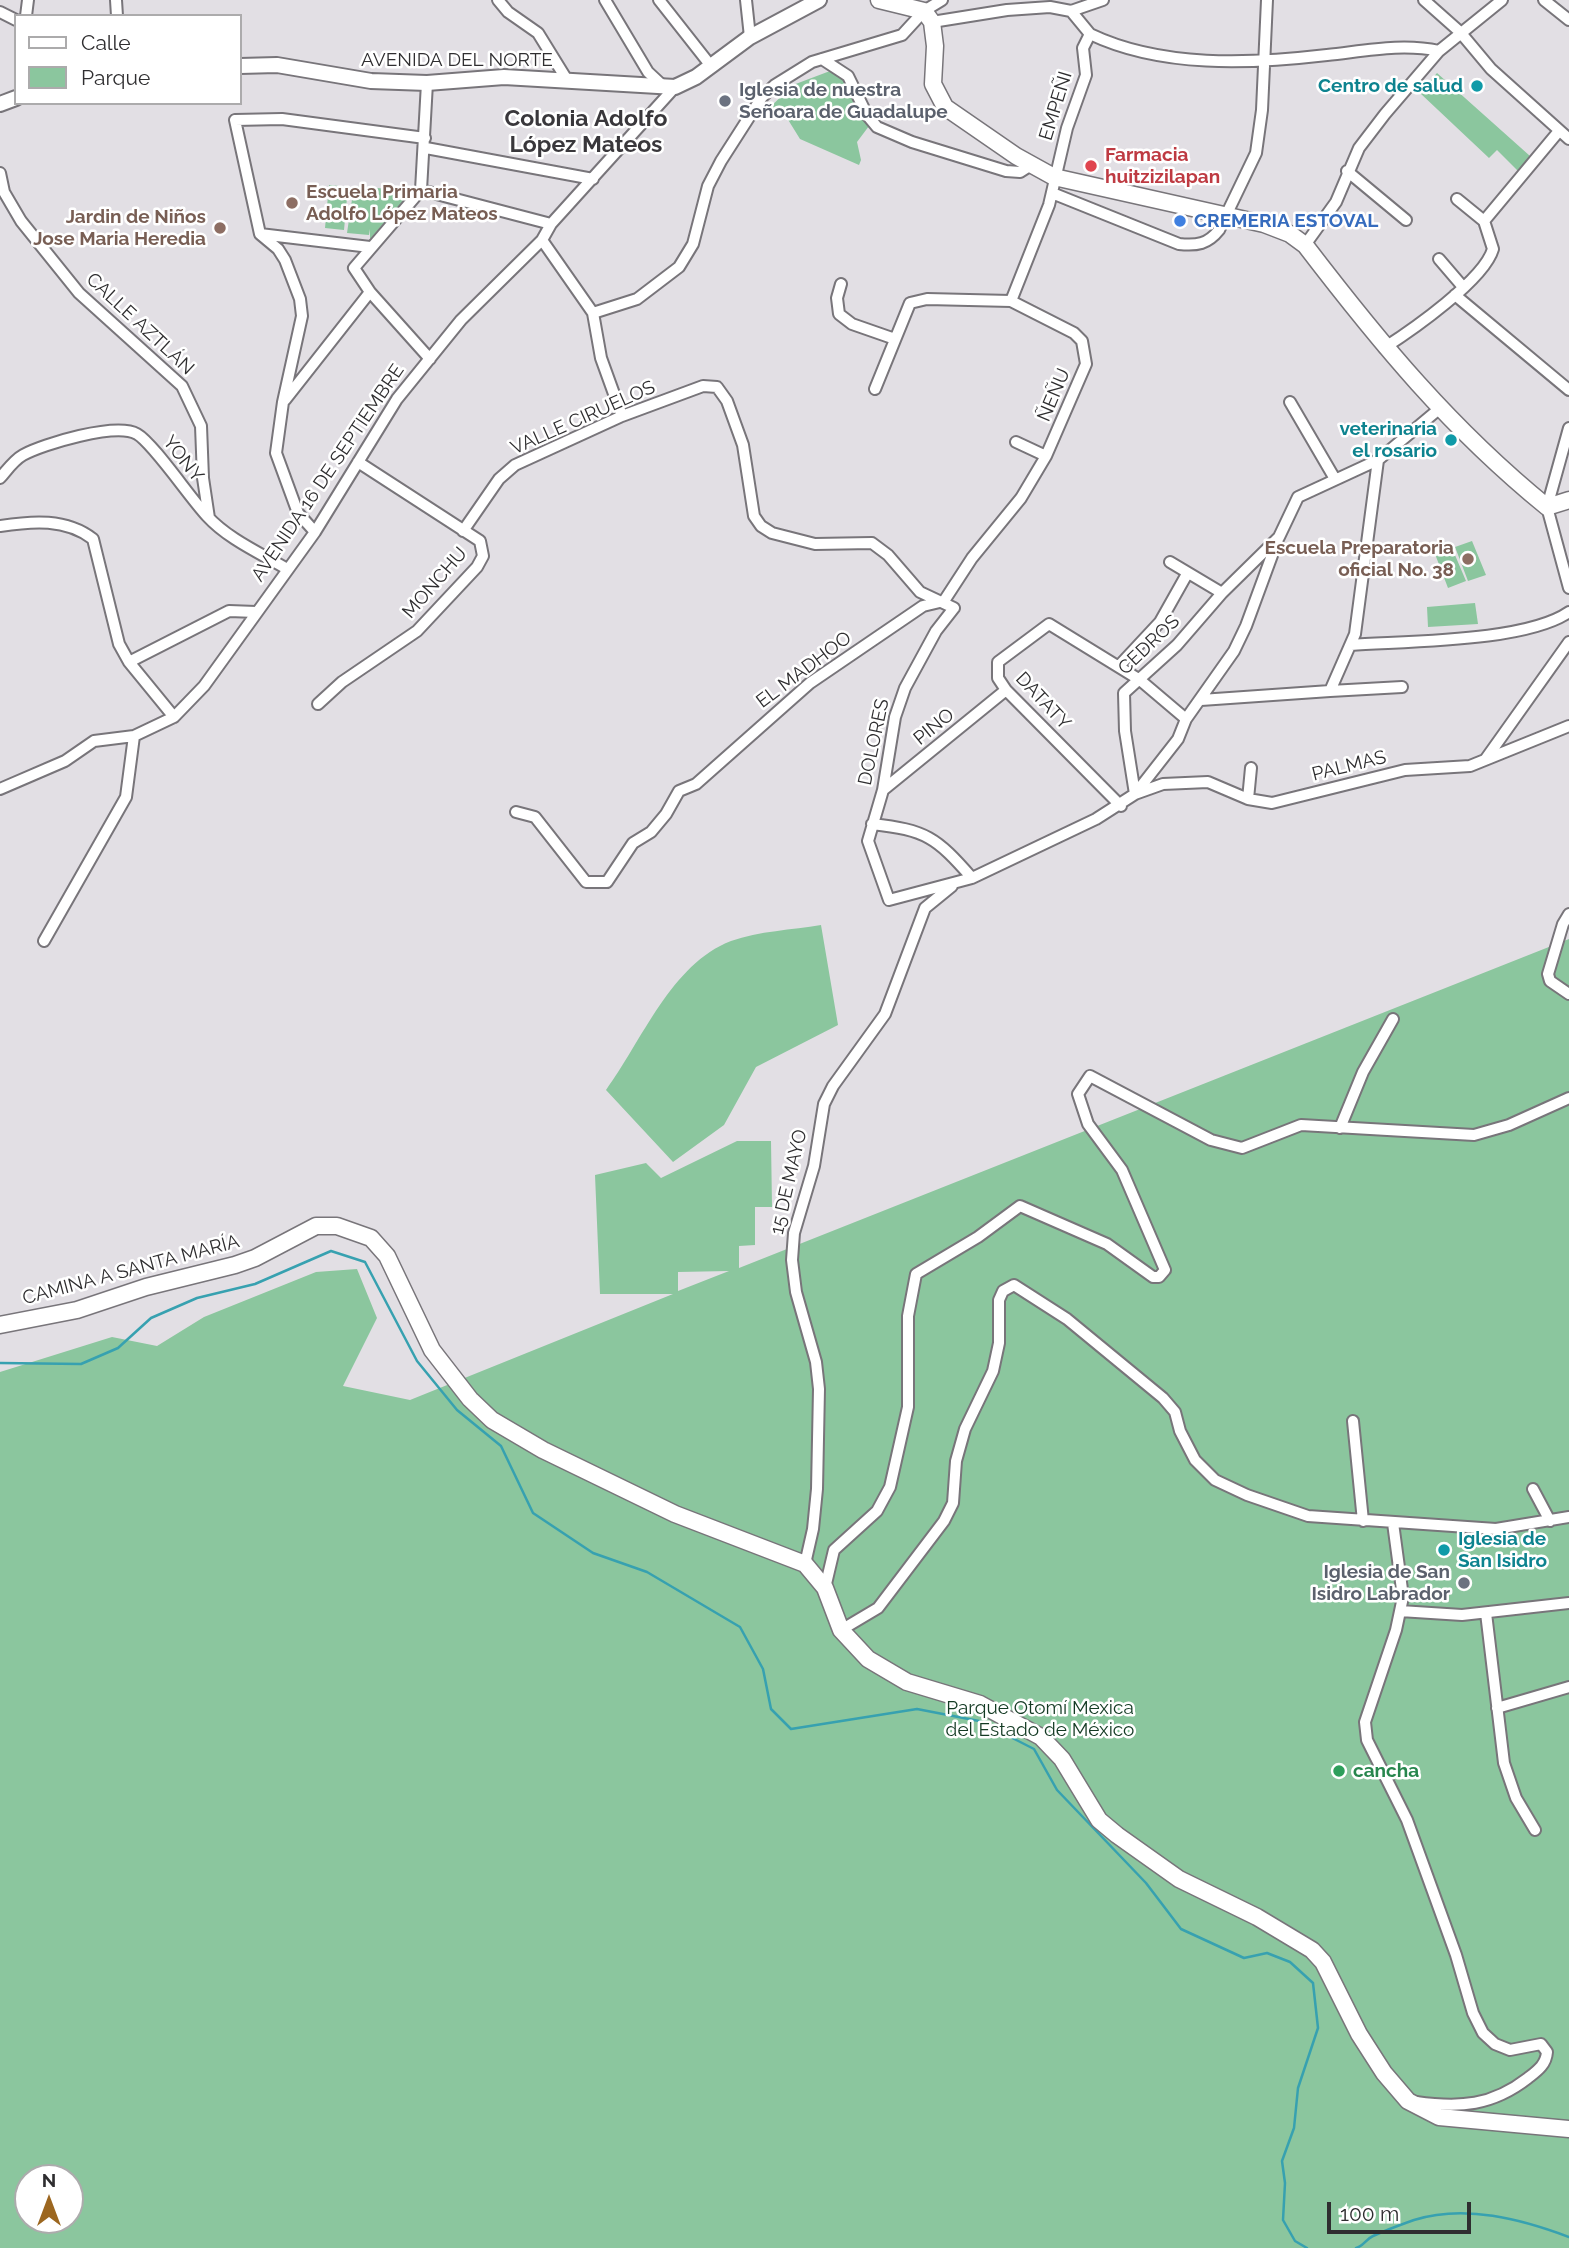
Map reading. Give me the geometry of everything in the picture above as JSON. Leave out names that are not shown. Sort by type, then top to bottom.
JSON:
[{"type":"main road","points":[[879,0],[928,16],[935,46],[933,84],[944,107],[1031,165],[1053,185],[1225,214],[1277,228],[1305,245],[1384,348],[1439,409],[1547,507],[1569,500]]},
{"type":"main road","name":"CAMINA A SANTA MARÍA","points":[[0,1325],[77,1310],[164,1281],[235,1265],[256,1258],[307,1228],[324,1224],[350,1228],[371,1238],[381,1248],[432,1350],[470,1399],[492,1420],[543,1450],[675,1514],[805,1564],[825,1588],[841,1630],[868,1659],[898,1677],[980,1704],[1041,1737],[1062,1759],[1099,1820],[1117,1835],[1179,1879],[1257,1917],[1312,1950],[1323,1962],[1366,2043],[1395,2088],[1408,2101],[1439,2117],[1569,2129]]},
{"type":"street","points":[[498,0],[508,12],[538,33],[567,80]]},
{"type":"street","points":[[605,0],[648,72],[669,87]]},
{"type":"street","points":[[659,0],[711,66]]},
{"type":"street","points":[[746,0],[750,37]]},
{"type":"street","name":"AVENIDA 16 DE SEPTIEMBRE","points":[[0,789],[65,761],[94,741],[134,736],[174,717],[204,685],[315,532],[397,398],[461,320],[542,240],[551,224],[669,87],[711,66],[750,37],[819,0]]},
{"type":"street","points":[[593,313],[637,299],[679,267],[693,244],[708,186],[743,124],[775,85],[798,69],[822,58],[902,35],[928,16],[942,0]]},
{"type":"street","points":[[928,16],[1050,7],[1071,11],[1103,0]]},
{"type":"street","points":[[875,389],[906,309],[918,300],[1011,301],[1053,185],[1179,244],[1192,246],[1211,240],[1256,153],[1266,60],[1267,0]]},
{"type":"street","points":[[1424,0],[1460,32],[1491,69],[1569,139]]},
{"type":"street","points":[[1305,245],[1336,202],[1347,171],[1370,132],[1439,51],[1502,0]]},
{"type":"street","points":[[1544,0],[1569,20]]},
{"type":"street","points":[[1071,11],[1090,34],[1134,52],[1158,56],[1266,60],[1412,46],[1439,51]]},
{"type":"street","name":"EMPEÑI","points":[[1053,185],[1086,75],[1083,48],[1090,34]]},
{"type":"street","points":[[822,58],[848,76],[867,115],[885,132],[1006,171],[1020,172],[1031,165]]},
{"type":"street","name":"AVENIDA DEL NORTE","points":[[242,66],[276,65],[349,79],[427,83],[504,77],[669,87]]},
{"type":"street","points":[[427,83],[421,190],[354,268],[370,292],[429,359]]},
{"type":"street","points":[[315,532],[298,513],[276,453],[283,402],[302,316],[300,299],[285,260],[260,234],[235,120],[282,119],[425,143],[593,178]]},
{"type":"street","points":[[1484,221],[1559,131]]},
{"type":"street","points":[[1347,171],[1406,220]]},
{"type":"street","name":"CALLE AZTLÁN","points":[[0,173],[12,206],[79,293],[182,386],[201,426],[203,478],[209,518]]},
{"type":"street","points":[[421,190],[551,224]]},
{"type":"street","points":[[1384,348],[1459,291],[1491,255],[1492,242],[1484,221],[1457,198]]},
{"type":"street","points":[[260,234],[370,247]]},
{"type":"street","points":[[542,240],[593,313],[601,358],[622,416]]},
{"type":"street","points":[[1439,259],[1459,291],[1569,390]]},
{"type":"street","points":[[841,284],[837,298],[838,314],[852,324],[895,338]]},
{"type":"street","points":[[283,402],[370,292]]},
{"type":"street","name":"ÑEÑU","points":[[944,601],[972,558],[1021,498],[1046,456],[1086,364],[1082,341],[1074,333],[1011,301]]},
{"type":"street","name":"VALLE CIRUELOS","points":[[463,531],[499,479],[515,465],[622,416],[703,386],[717,387],[727,401],[748,463],[754,516],[761,526],[772,533],[815,544],[872,543],[888,555],[920,592],[944,601]]},
{"type":"street","points":[[1290,402],[1335,480]]},
{"type":"street","name":"CEDROS","points":[[1135,794],[1123,701],[1125,693],[1205,615],[1222,593],[1279,537],[1298,497],[1378,460],[1439,409]]},
{"type":"street","points":[[1569,428],[1547,507],[1569,588]]},
{"type":"street","name":"YONY","points":[[0,478],[17,459],[34,450],[114,430],[131,431],[149,443],[209,518],[234,538],[287,569]]},
{"type":"street","points":[[1016,442],[1046,456]]},
{"type":"street","points":[[1330,691],[1351,645],[1378,460]]},
{"type":"street","name":"MONCHU","points":[[318,704],[342,682],[417,631],[477,567],[482,556],[482,545],[358,462]]},
{"type":"street","points":[[0,526],[25,522],[68,525],[93,539],[112,624],[129,662],[174,717]]},
{"type":"street","points":[[953,885],[1121,806],[1135,794],[1178,738],[1186,719],[1201,700],[1246,626],[1279,537]]},
{"type":"street","points":[[1170,562],[1222,593]]},
{"type":"street","points":[[1186,719],[1119,666],[1160,622],[1187,574]]},
{"type":"street","name":"EL MADHOO","points":[[516,812],[536,817],[586,882],[601,884],[612,878],[633,843],[655,828],[668,811],[675,794],[696,784],[810,683],[923,606],[944,601]]},
{"type":"street","name":"DOLORES","points":[[944,601],[954,608],[936,631],[899,702],[883,790],[869,841],[889,900],[953,885]]},
{"type":"street","points":[[129,662],[229,611],[256,612]]},
{"type":"street","points":[[1351,645],[1504,632],[1558,620],[1569,612]]},
{"type":"street","name":"DATATY","points":[[1119,666],[1049,624],[998,662],[995,670],[1006,690],[1121,806]]},
{"type":"street","points":[[1483,762],[1569,642]]},
{"type":"street","points":[[1201,700],[1402,687]]},
{"type":"street","name":"PINO","points":[[883,790],[1006,690]]},
{"type":"street","name":"PALMAS","points":[[1135,794],[1163,783],[1200,781],[1216,784],[1248,799],[1272,803],[1405,770],[1460,768],[1483,762],[1569,726]]},
{"type":"street","points":[[44,941],[126,797],[134,736]]},
{"type":"street","points":[[1248,799],[1251,768]]},
{"type":"street","points":[[872,824],[910,828],[924,834],[972,878]]},
{"type":"street","name":"15 DE MAYO","points":[[805,1564],[817,1489],[819,1390],[816,1362],[796,1292],[792,1260],[794,1233],[814,1166],[824,1104],[833,1086],[885,1014],[925,908],[953,885]]},
{"type":"street","points":[[1569,914],[1563,924],[1548,974],[1550,981],[1569,994]]},
{"type":"street","points":[[1340,1129],[1363,1072],[1394,1019]]},
{"type":"street","points":[[825,1588],[834,1550],[877,1511],[890,1486],[908,1407],[908,1316],[916,1274],[978,1237],[1020,1206],[1107,1244],[1153,1277],[1159,1277],[1165,1270],[1122,1170],[1082,1112],[1078,1094],[1090,1076],[1109,1083],[1156,1113],[1211,1140],[1242,1149],[1301,1125],[1474,1135],[1509,1125],[1569,1097]]},
{"type":"street","points":[[841,1630],[878,1608],[894,1590],[930,1544],[953,1503],[956,1461],[965,1429],[993,1371],[999,1343],[999,1300],[1009,1286],[1017,1286],[1067,1319],[1163,1398],[1175,1412],[1187,1447],[1215,1479],[1256,1498],[1308,1516],[1394,1523],[1496,1529],[1569,1517]]},
{"type":"street","points":[[1353,1421],[1363,1521]]},
{"type":"street","points":[[1533,1489],[1550,1521]]},
{"type":"street","points":[[1394,1523],[1403,1597],[1365,1722],[1367,1740],[1407,1819],[1456,1955],[1473,2013],[1483,2033],[1495,2044],[1510,2050],[1541,2044],[1547,2052],[1538,2070],[1501,2097],[1445,2106],[1408,2101]]},
{"type":"street","points":[[1400,1611],[1462,1615],[1569,1603]]},
{"type":"street","points":[[1486,1613],[1504,1763],[1512,1788],[1535,1830]]},
{"type":"street","points":[[1497,1708],[1569,1687]]},
{"type":"green space","points":[[830,71],[848,79],[869,126],[857,142],[861,160],[859,165],[800,139],[787,118],[767,118],[763,114],[793,85]]},
{"type":"green space","points":[[1437,73],[1530,156],[1518,171],[1497,150],[1489,158],[1420,93]]},
{"type":"green space","points":[[329,185],[348,187],[344,230],[325,228]]},
{"type":"green space","points":[[354,186],[412,191],[370,239],[370,229],[369,235],[347,233]]},
{"type":"green space","points":[[1472,541],[1486,575],[1468,581],[1455,547]]},
{"type":"green space","points":[[1452,548],[1466,581],[1448,588],[1435,554]]},
{"type":"green space","points":[[1475,603],[1478,624],[1428,627],[1427,607]]},
{"type":"green space","points":[[821,925],[838,1025],[756,1067],[724,1125],[673,1162],[606,1090],[675,985],[691,967],[710,952],[742,938]]},
{"type":"green space","name":"Parque Otomí Mexica del Estado de México","points":[[1569,939],[1569,2248],[0,2248],[0,1372],[112,1337],[157,1346],[204,1317],[316,1272],[357,1269],[377,1318],[343,1386],[410,1400],[673,1294],[600,1294],[595,1175],[646,1163],[661,1178],[737,1141],[771,1141],[772,1207],[755,1207],[755,1245],[739,1246],[739,1268]],"holes":[[[729,1271],[678,1291],[678,1272]]]},
{"type":"waterway","points":[[0,1363],[81,1364],[118,1348],[151,1318],[197,1298],[255,1284],[331,1251],[365,1262],[417,1361],[457,1410],[501,1446],[533,1513],[593,1553],[647,1572],[740,1627],[763,1669],[771,1709],[791,1729],[917,1709],[979,1721],[1034,1749],[1057,1790],[1146,1883],[1181,1929],[1244,1958],[1267,1953],[1290,1962],[1313,1983],[1318,2028],[1298,2088],[1294,2128],[1282,2161],[1285,2183],[1283,2220],[1295,2241],[1307,2248]]},
{"type":"waterway","points":[[1356,2248],[1373,2236],[1414,2220],[1453,2213],[1512,2219],[1569,2237]]},
{"type":"place","name":"Centro de salud","points":[[1477,86]]},
{"type":"place","name":"Iglesia de nuestra Señoara de Guadalupe","points":[[725,101]]},
{"type":"place","name":"Farmacia huitzizilapan","points":[[1091,166]]},
{"type":"place","name":"Escuela Primaria Adolfo López Mateos","points":[[292,203]]},
{"type":"place","name":"CREMERIA ESTOVAL","points":[[1180,221]]},
{"type":"place","name":"Jardin de Niños Jose Maria Heredia","points":[[220,228]]},
{"type":"place","name":"veterinaria el rosario","points":[[1451,440]]},
{"type":"place","name":"Escuela Preparatoria oficial No. 38","points":[[1468,559]]},
{"type":"place","name":"Iglesia de San Isidro","points":[[1444,1550]]},
{"type":"place","name":"Iglesia de San Isidro Labrador","points":[[1464,1583]]},
{"type":"place","name":"cancha","points":[[1339,1771]]},
{"type":"district","name":"Colonia Adolfo López Mateos","points":[[586,132]]}]
